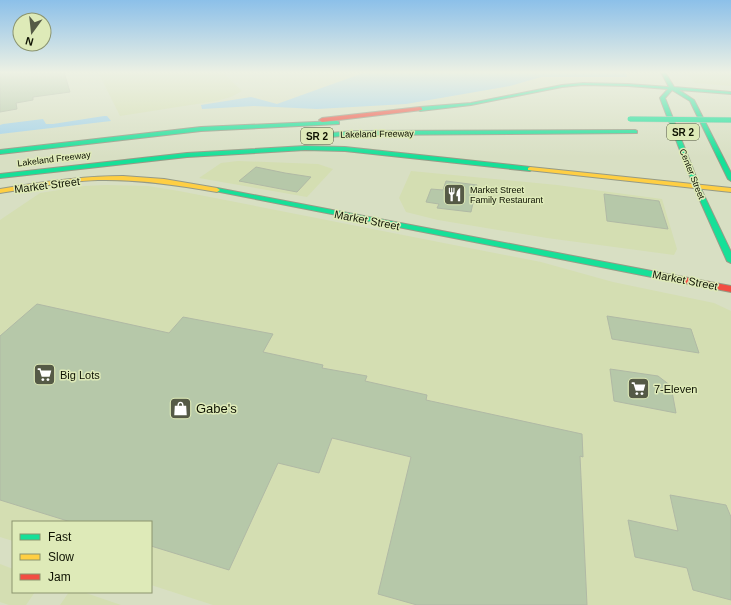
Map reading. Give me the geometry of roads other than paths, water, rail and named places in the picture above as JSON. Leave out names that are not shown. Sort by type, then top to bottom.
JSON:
[{"type":"main road","points":[[263,125],[430,110],[492,100]]},
{"type":"main road","name":"Center Street","points":[[663,100],[697,187],[731,261]]},
{"type":"main road","points":[[692,100],[731,178]]},
{"type":"main road","name":"SR 2","points":[[626,119],[731,120]]},
{"type":"main road","name":"Lakeland Freeway","points":[[0,152],[141,135],[263,125],[395,121]]},
{"type":"main road","name":"Lakeland Freeway","points":[[308,137],[380,133],[639,132]]},
{"type":"main road","name":"SR 2","points":[[667,132],[683,132]]},
{"type":"main road","name":"SR 2","points":[[699,132],[715,132]]},
{"type":"main road","points":[[0,176],[118,161],[234,150],[295,147],[345,149],[731,190]]},
{"type":"main road","name":"Market Street","points":[[0,191],[39,185],[109,178],[183,183],[731,289]]},
{"type":"water","points":[[231,100],[263,100],[277,104],[287,100],[428,100],[406,104],[317,109],[254,106],[202,109],[201,105]]},
{"type":"water","points":[[107,116],[111,121],[0,134],[0,125],[3,124],[43,119],[46,124],[53,124]]},
{"type":"place","name":"Market Street Family Restaurant","points":[[454,195]]},
{"type":"place","name":"Big Lots","points":[[44,375]]},
{"type":"place","name":"7-Eleven","points":[[639,389]]},
{"type":"place","name":"Gabe's","points":[[180,408]]}]
